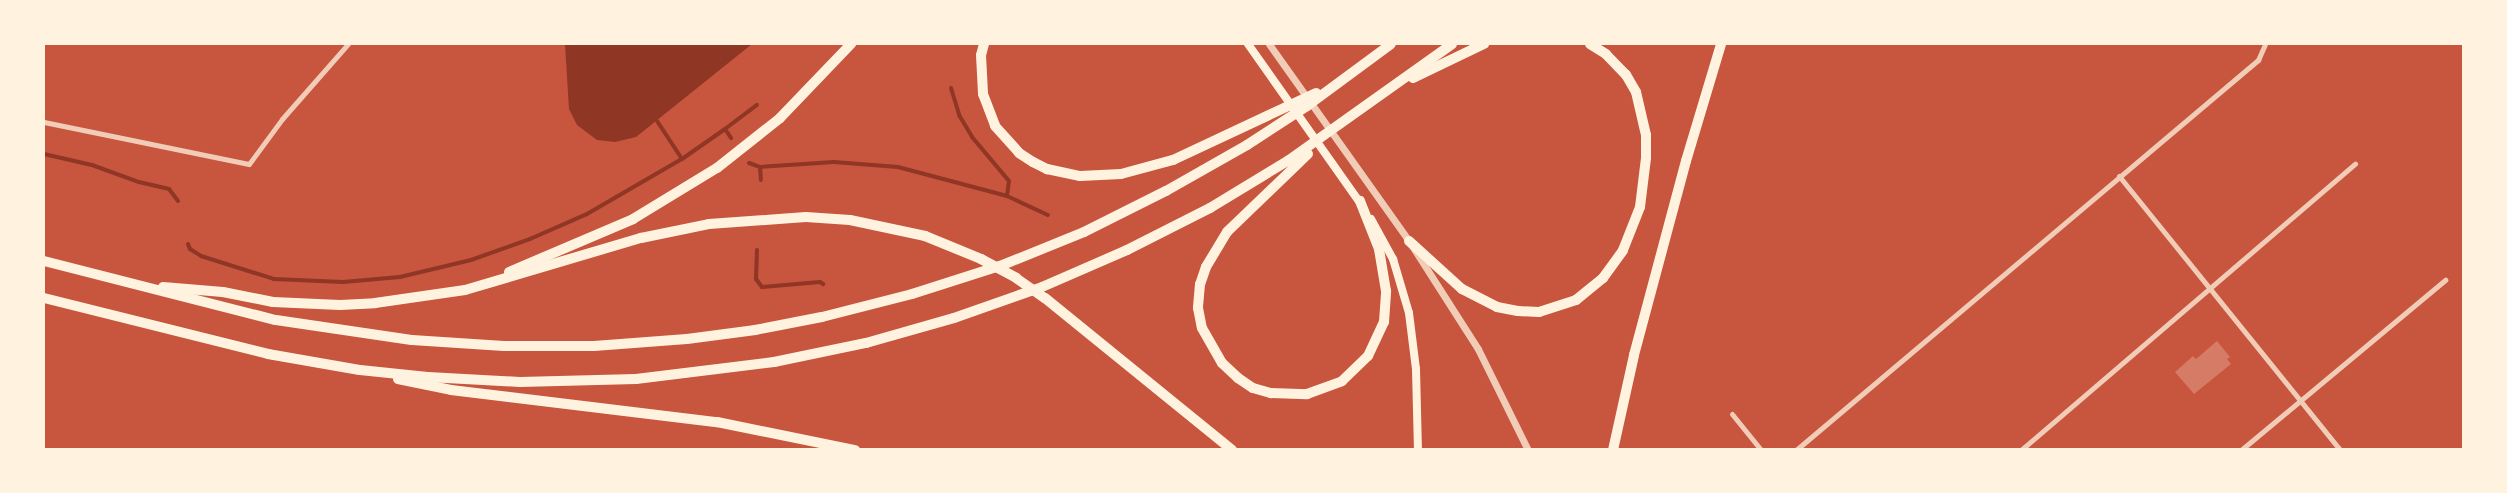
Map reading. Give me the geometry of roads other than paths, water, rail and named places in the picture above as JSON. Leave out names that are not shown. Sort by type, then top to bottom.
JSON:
[{"type":"highway","points":[[465,290],[633,219],[676,195],[717,168],[780,118],[851,44]]},
{"type":"highway","points":[[984,44],[981,56],[983,94],[995,126],[1018,153],[1033,162],[1047,169],[1080,176],[1121,174],[1173,160],[1343,80]]},
{"type":"highway","points":[[44,261],[276,320],[365,335],[433,342],[504,346],[594,346],[687,339],[755,330],[822,317],[912,294],[1000,266],[1063,241],[1146,202],[1217,163],[1343,80],[1391,44]]},
{"type":"highway","points":[[360,370],[498,381],[636,379],[752,366],[877,340],[977,311],[1106,260],[1210,208],[1334,129],[1452,44]]},
{"type":"highway","points":[[1384,93],[1484,44]]},
{"type":"highway","points":[[1409,241],[1462,289],[1497,307],[1539,312],[1569,303],[1590,291],[1603,278],[1623,250],[1640,207],[1646,158],[1646,135],[1636,92],[1626,75],[1606,54],[1590,44]]},
{"type":"highway","points":[[1613,450],[1635,355],[1686,161],[1721,44]]},
{"type":"highway","points":[[1334,129],[1232,226],[1218,244],[1200,284],[1198,308],[1202,328],[1222,363],[1253,388],[1270,393],[1306,394],[1342,381],[1368,356],[1384,322],[1386,283],[1379,249],[1360,201]]},
{"type":"highway","points":[[129,283],[223,292],[273,302],[340,305],[406,300],[465,290],[641,238],[709,224],[806,217],[850,220],[889,227],[944,243],[1016,278],[1073,320],[1232,450]]},
{"type":"highway","points":[[44,298],[244,349],[360,370],[451,390],[717,422],[855,450]]},
{"type":"main road","points":[[1248,44],[1360,201],[1393,259],[1409,313],[1416,369],[1418,450]]},
{"type":"street","points":[[44,122],[249,164],[282,118],[348,44]]},
{"type":"street","points":[[1269,44],[1409,241],[1478,349],[1528,450]]},
{"type":"street","points":[[1796,450],[2259,60],[2265,44]]},
{"type":"street","points":[[2021,450],[2355,164]]},
{"type":"street","points":[[2119,177],[2340,450]]},
{"type":"street","points":[[2241,450],[2445,280]]},
{"type":"street","points":[[1732,414],[1761,450]]},
{"type":"waterway","points":[[951,88],[959,115],[972,137],[1009,181],[1007,196]]},
{"type":"waterway","points":[[725,129],[757,105]]},
{"type":"waterway","points":[[188,244],[190,249],[201,256],[274,279],[343,282],[400,277],[471,260],[530,239],[587,214],[682,159],[657,121]]},
{"type":"waterway","points":[[682,159],[725,129],[731,138]]},
{"type":"waterway","points":[[44,154],[92,165],[139,182],[169,189],[178,201]]},
{"type":"waterway","points":[[749,163],[760,167],[834,162],[898,167],[1007,196],[1048,215]]},
{"type":"waterway","points":[[760,167],[761,180]]},
{"type":"waterway","points":[[757,250],[756,279],[762,287],[820,282],[823,284]]}]
